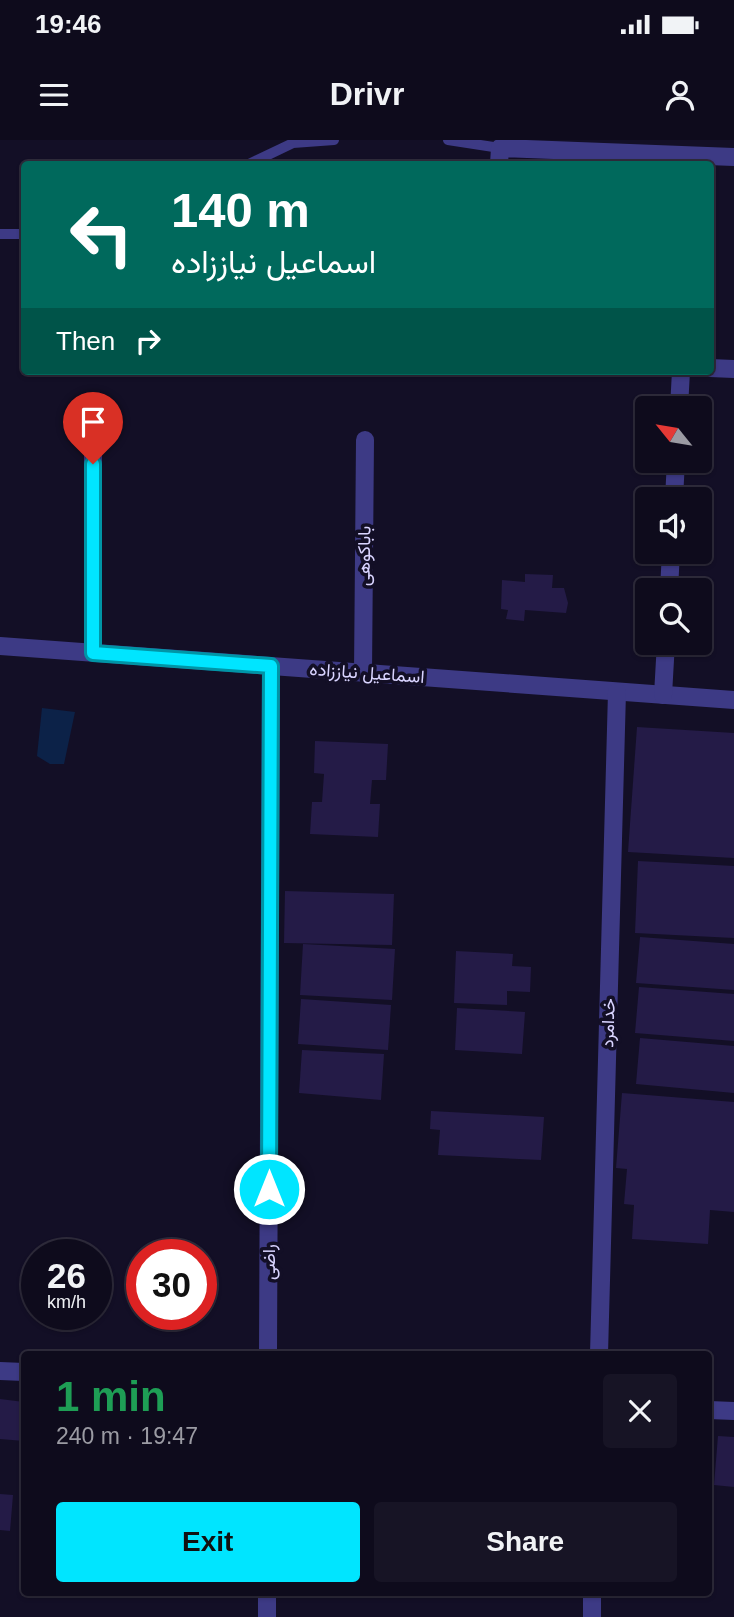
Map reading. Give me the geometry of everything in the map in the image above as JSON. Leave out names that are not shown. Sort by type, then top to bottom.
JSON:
[{"type":"street","points":[[499,156],[582,146],[734,158]]},
{"type":"street","points":[[714,368],[734,369]]},
{"type":"street","points":[[680,396],[681,375]]},
{"type":"street","points":[[93,410],[93,653]]},
{"type":"street","name":"باباکوهی","points":[[363,673],[365,440]]},
{"type":"street","name":"اسماعیل نیاززاده","points":[[0,646],[734,700]]},
{"type":"street","points":[[663,695],[665,655]]},
{"type":"street","name":"راضی","points":[[268,1351],[271,666]]},
{"type":"street","name":"خدامرد","points":[[599,1351],[617,692]]},
{"type":"street","points":[[0,1371],[21,1372]]},
{"type":"street","points":[[712,1410],[734,1411]]},
{"type":"street","points":[[267,1596],[267,1617]]},
{"type":"street","points":[[592,1596],[592,1617]]},
{"type":"lane","points":[[256,161],[293,143],[334,140]]},
{"type":"lane","points":[[448,140],[499,156]]},
{"type":"lane","points":[[0,234],[21,234]]},
{"type":"water","points":[[42,708],[75,712],[64,764],[50,764],[37,756]]},
{"type":"building","points":[[525,574],[553,575],[552,588],[564,588],[568,603],[566,613],[525,610],[524,621],[506,619],[508,610],[501,609],[502,580],[525,582]]},
{"type":"building","points":[[637,727],[734,733],[734,858],[628,852]]},
{"type":"building","points":[[315,741],[388,744],[386,780],[372,780],[370,804],[380,804],[378,837],[310,834],[312,802],[322,802],[324,774],[314,773]]},
{"type":"building","points":[[638,861],[734,866],[734,938],[635,933]]},
{"type":"building","points":[[285,891],[394,894],[392,945],[284,943]]},
{"type":"building","points":[[640,937],[734,944],[734,990],[636,983]]},
{"type":"building","points":[[303,944],[395,949],[392,1000],[300,995]]},
{"type":"building","points":[[456,951],[513,954],[512,966],[531,967],[530,992],[507,991],[507,1005],[454,1003]]},
{"type":"building","points":[[639,987],[734,994],[734,1041],[635,1033]]},
{"type":"building","points":[[301,999],[391,1005],[388,1050],[298,1044]]},
{"type":"building","points":[[457,1008],[525,1012],[522,1054],[455,1050]]},
{"type":"building","points":[[640,1038],[734,1046],[734,1093],[636,1084]]},
{"type":"building","points":[[302,1050],[384,1054],[381,1100],[299,1093]]},
{"type":"building","points":[[622,1093],[734,1102],[734,1212],[710,1210],[708,1244],[632,1239],[634,1205],[624,1204],[627,1169],[616,1168]]},
{"type":"building","points":[[431,1111],[544,1117],[541,1160],[438,1155],[440,1130],[430,1129]]},
{"type":"building","points":[[0,1399],[21,1402],[21,1441],[0,1439]]},
{"type":"building","points":[[718,1436],[734,1437],[734,1487],[714,1485]]},
{"type":"building","points":[[0,1494],[13,1495],[10,1531],[0,1530]]},
{"type":"route","points":[[93,464],[93,653],[271,666],[269,1189]]}]
